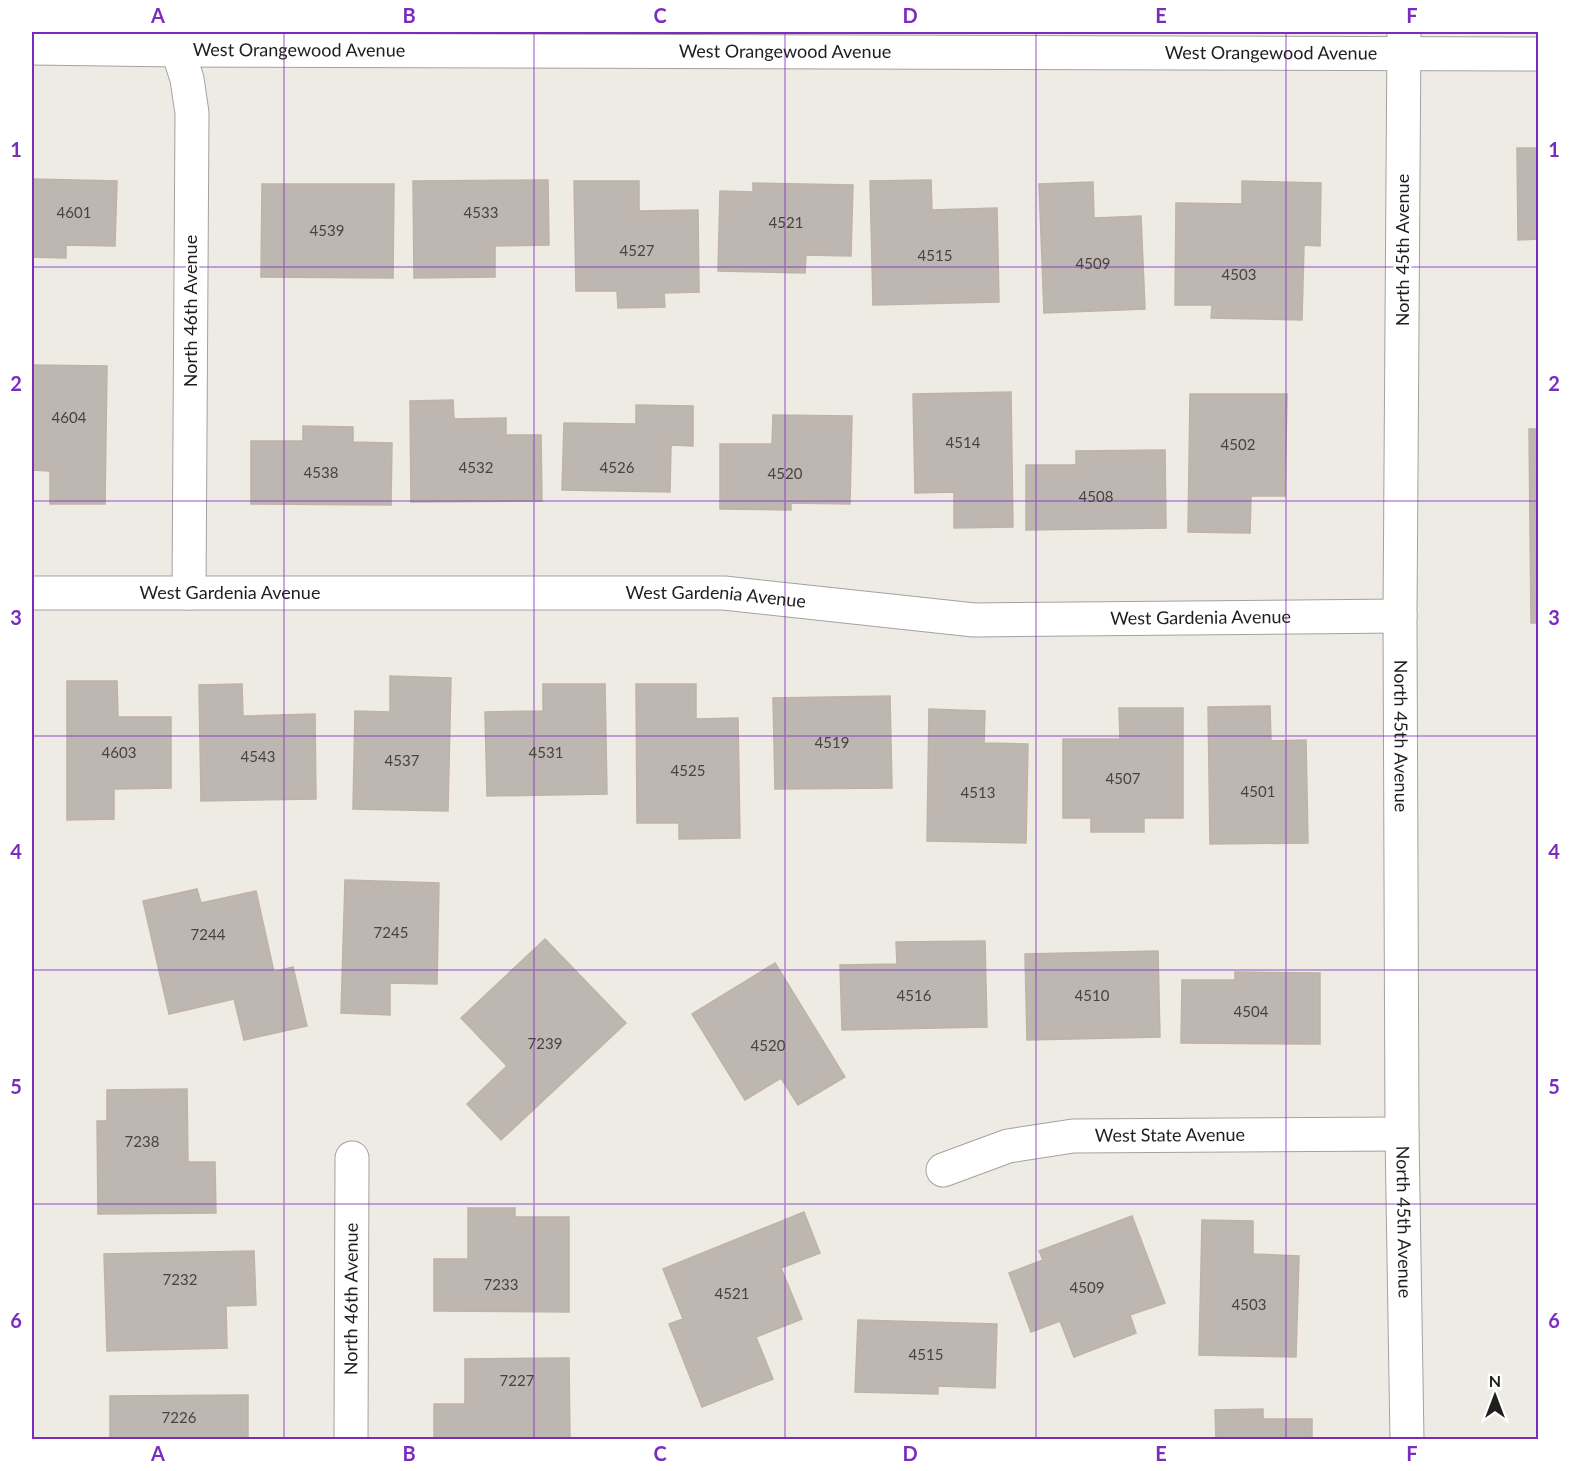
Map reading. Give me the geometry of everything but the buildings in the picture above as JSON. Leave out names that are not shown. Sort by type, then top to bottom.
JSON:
[{"type":"street","name":"West Orangewood Avenue","points":[[32,48],[175,41],[1404,43],[1539,54]]},
{"type":"street","name":"North 46th Avenue","points":[[175,41],[187,79],[192,112],[189,593]]},
{"type":"street","name":"North 45th Avenue","points":[[1404,43],[1400,616],[1402,1134],[1407,1440]]},
{"type":"street","name":"West Gardenia Avenue","points":[[32,593],[724,593],[974,620],[1400,616]]},
{"type":"street","name":"West State Avenue","points":[[943,1170],[1008,1146],[1072,1136],[1402,1134]]},
{"type":"street","name":"North 46th Avenue","points":[[351,1440],[352,1158]]}]
